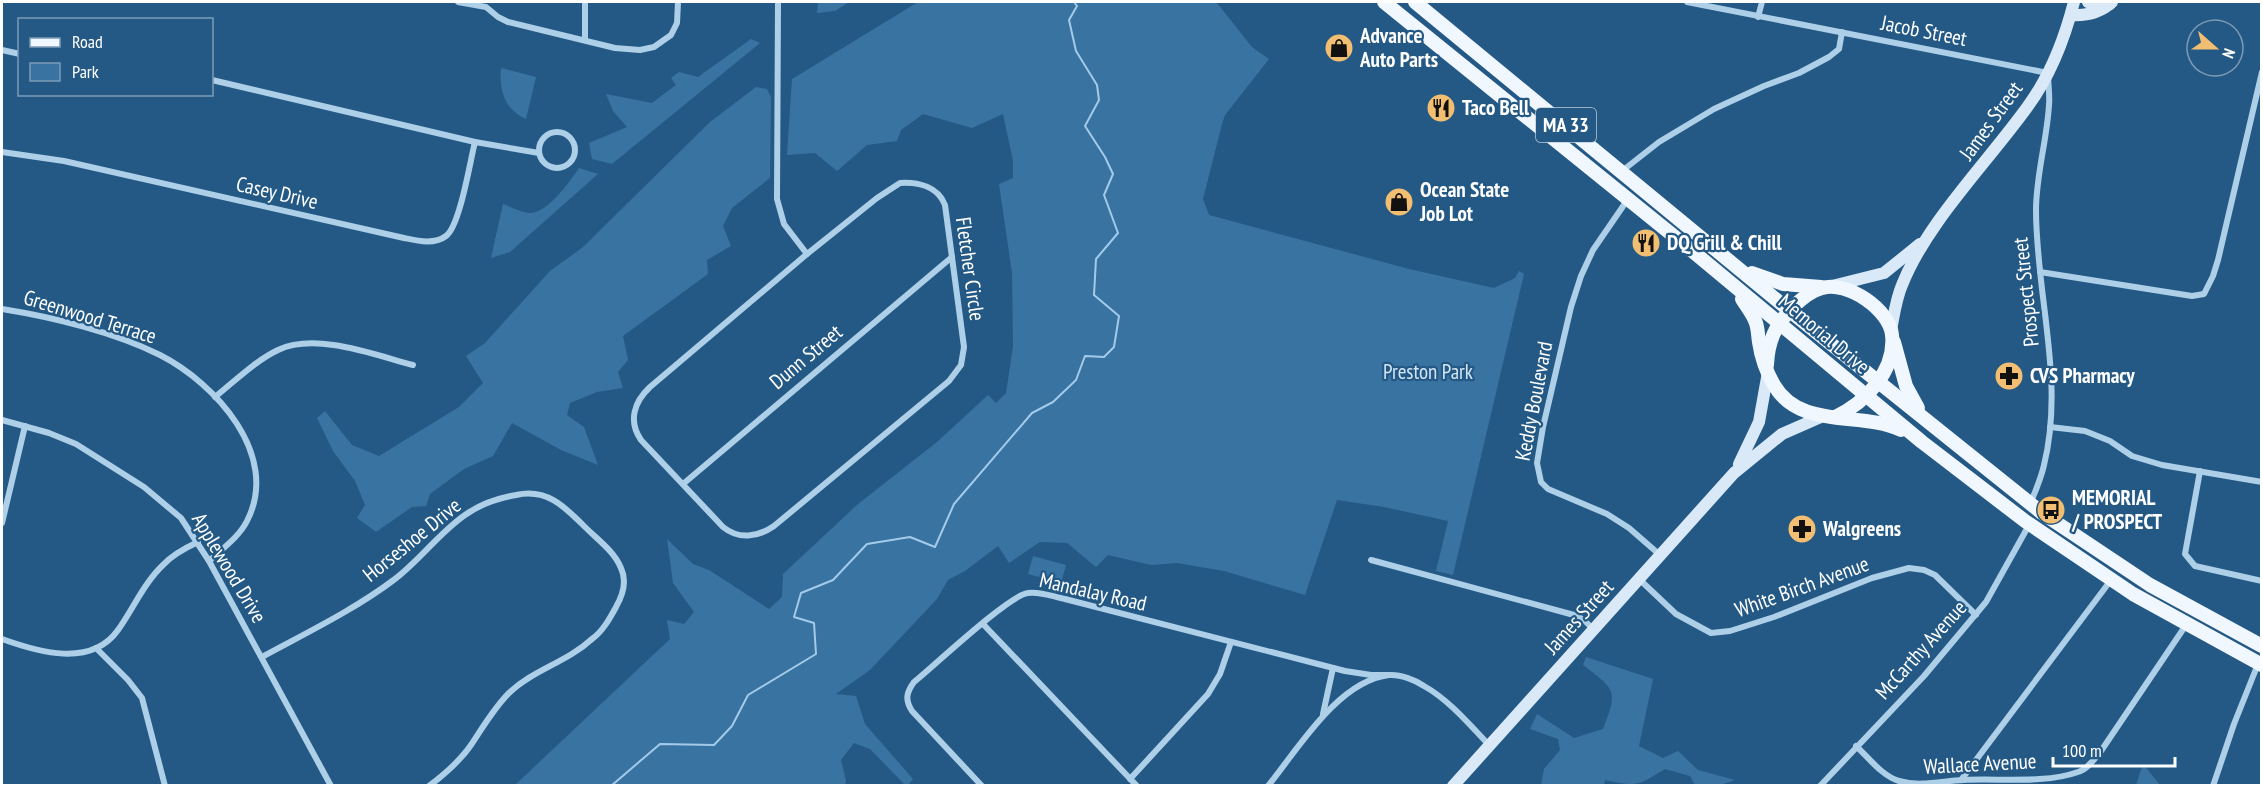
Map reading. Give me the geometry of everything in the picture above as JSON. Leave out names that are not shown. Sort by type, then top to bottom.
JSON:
[{"type":"main road","name":"Memorial Drive","points":[[1384,2],[1628,199],[1922,442],[2029,524],[2111,580],[2186,625],[2260,664]]},
{"type":"main road","name":"Memorial Drive","points":[[1415,2],[1790,311],[2030,504],[2150,585],[2262,646]]},
{"type":"main road","name":"James Street","points":[[1892,333],[1902,284],[1926,240],[2029,104],[2048,73],[2074,2]]},
{"type":"main road","points":[[2088,2],[2111,3]]},
{"type":"main road","points":[[2071,15],[2084,16],[2101,11],[2111,3]]},
{"type":"main road","points":[[1449,55],[1460,38]]},
{"type":"main road","name":"James Street","points":[[1827,287],[1884,273],[1926,240]]},
{"type":"main road","points":[[1736,265],[1776,282],[1850,291],[1872,303],[1883,316],[1892,333],[1910,396],[1935,428]]},
{"type":"main road","points":[[1732,285],[1756,324],[1759,344],[1767,368],[1774,385],[1785,399],[1805,411],[1829,417],[1866,419],[1887,424],[1922,442]]},
{"type":"main road","points":[[1767,368],[1770,340],[1778,324],[1804,297],[1827,287]]},
{"type":"main road","points":[[1829,417],[1853,408],[1879,381],[1886,366],[1892,333]]},
{"type":"main road","name":"James Street","points":[[1734,473],[1759,422],[1767,368]]},
{"type":"main road","name":"James Street","points":[[1453,786],[1734,473],[1782,434],[1829,417]]},
{"type":"street","points":[[459,2],[486,4],[498,17],[508,22],[631,51],[654,46],[667,39],[674,29],[678,2]]},
{"type":"street","points":[[585,2],[585,40]]},
{"type":"street","points":[[778,2],[777,199],[779,213],[784,224],[807,254]]},
{"type":"street","name":"Jacob Street","points":[[1687,2],[2048,73]]},
{"type":"street","points":[[1758,17],[1762,2]]},
{"type":"street","points":[[1622,171],[1659,142],[1714,109],[1799,73],[1829,57],[1839,49],[1842,32]]},
{"type":"street","points":[[2,50],[18,54]]},
{"type":"street","points":[[2040,272],[2192,296],[2204,294],[2217,263],[2262,72]]},
{"type":"street","name":"Prospect Street","points":[[2030,504],[2044,465],[2050,427],[2052,378],[2036,242],[2036,205],[2049,104],[2048,73]]},
{"type":"street","points":[[213,80],[475,142],[539,153],[546,164],[559,168],[571,162],[576,150],[570,137],[558,132],[545,137],[539,153]]},
{"type":"street","name":"Casey Drive","points":[[2,152],[63,161],[424,242],[442,238],[452,230],[475,142]]},
{"type":"street","name":"Fletcher Circle","points":[[900,183],[909,183],[933,190],[943,200],[952,257],[964,347],[961,365],[949,381],[787,517],[762,533],[746,536],[727,530],[658,460],[638,436],[633,424],[637,404],[650,387],[807,254],[885,192],[900,183]]},
{"type":"street","name":"Keddy Boulevard","points":[[1628,199],[1593,250],[1573,299],[1543,427],[1537,471],[1541,482],[1548,489],[1607,514],[1629,528],[1660,555]]},
{"type":"street","name":"Dunn Street","points":[[683,483],[952,257]]},
{"type":"street","name":"Greenwood Terrace","points":[[2,309],[79,327],[142,348],[179,366],[215,397],[230,415],[248,445],[254,464],[256,485],[253,505],[244,526],[209,561]]},
{"type":"street","points":[[215,397],[266,357],[298,344],[344,348],[413,365]]},
{"type":"street","name":"Applewood Drive","points":[[2,420],[61,437],[76,444],[131,478],[181,518],[209,561],[332,786]]},
{"type":"street","points":[[2,523],[25,426]]},
{"type":"street","points":[[2050,427],[2085,431],[2110,441],[2132,456],[2162,465],[2262,482]]},
{"type":"street","points":[[2200,471],[2185,554],[2195,566],[2262,581]]},
{"type":"street","name":"Horseshoe Drive","points":[[262,657],[384,587],[410,566],[456,522],[476,509],[506,497],[526,493],[545,495],[561,504],[608,548],[619,564],[624,579],[624,589],[619,602],[603,628],[593,639],[572,654],[530,676],[507,695],[465,753],[429,786]]},
{"type":"street","name":"McCarthy Avenue","points":[[1820,786],[1924,676],[1976,615],[2000,580],[2029,524]]},
{"type":"street","points":[[2,639],[54,653],[80,653],[96,648],[116,632],[163,564],[198,542]]},
{"type":"street","points":[[1371,560],[1575,615],[1594,630]]},
{"type":"street","name":"White Birch Avenue","points":[[1639,579],[1676,614],[1711,633],[1730,631],[1774,617],[1872,578],[1910,568],[1924,570],[1935,576],[1976,615]]},
{"type":"street","points":[[1961,780],[2111,580]]},
{"type":"street","name":"Mandalay Road","points":[[982,786],[912,711],[907,697],[914,682],[1010,602],[1029,592],[1065,599],[1333,668],[1406,678],[1432,691],[1490,745]]},
{"type":"street","points":[[983,624],[1137,786]]},
{"type":"street","name":"Wallace Avenue","points":[[1856,746],[1896,781],[1931,784],[1961,780],[2040,779],[2078,772],[2088,766],[2101,751],[2186,625]]},
{"type":"street","points":[[1130,778],[1211,690],[1220,674],[1231,642]]},
{"type":"street","points":[[96,648],[128,680],[142,698],[165,786]]},
{"type":"street","points":[[2213,786],[2237,716],[2260,664]]},
{"type":"street","points":[[1322,719],[1328,700],[1333,668]]},
{"type":"street","points":[[1268,786],[1338,701],[1352,690],[1389,675]]},
{"type":"green space","points":[[818,2],[849,2],[835,11],[817,13]]},
{"type":"green space","name":"Preston Park","points":[[918,2],[1217,2],[1252,47],[1269,59],[1225,115],[1203,199],[1209,215],[1409,269],[1494,288],[1515,278],[1519,271],[1524,274],[1453,575],[1436,571],[1448,521],[1384,507],[1337,500],[1305,595],[1224,571],[1177,563],[1151,565],[1108,555],[1096,567],[1067,543],[1040,542],[1009,563],[998,546],[965,571],[948,580],[937,599],[870,670],[836,694],[856,696],[865,724],[913,779],[908,785],[905,785],[870,749],[854,743],[841,760],[845,785],[515,785],[670,639],[667,620],[684,624],[694,612],[673,583],[667,539],[693,564],[709,570],[769,609],[782,597],[783,574],[858,504],[937,442],[988,395],[996,403],[1006,393],[1013,346],[1012,273],[999,184],[1013,178],[1013,161],[1003,114],[972,128],[923,114],[901,130],[897,141],[867,145],[837,171],[815,153],[787,155],[792,79]]},
{"type":"green space","points":[[751,39],[760,43],[612,164],[592,159],[589,143],[627,127],[613,111],[606,94],[652,103],[676,85],[671,78],[679,72],[698,77]]},
{"type":"green space","points":[[501,68],[536,77],[526,119],[513,110],[505,98],[501,84]]},
{"type":"green space","points":[[756,87],[767,89],[771,97],[770,178],[732,208],[723,226],[731,246],[707,260],[708,274],[623,336],[628,360],[618,372],[623,388],[597,392],[570,403],[567,415],[584,427],[598,465],[561,450],[512,423],[493,456],[464,469],[430,494],[426,506],[412,507],[376,532],[357,518],[365,505],[355,481],[333,451],[317,418],[325,411],[352,445],[379,456],[459,407],[483,383],[466,356],[485,343],[550,271],[583,247],[710,122]]},
{"type":"green space","points":[[579,168],[598,174],[510,252],[491,258],[503,204],[524,212],[537,212],[558,195]]},
{"type":"green space","points":[[1033,556],[1066,565],[1061,583],[1028,574]]},
{"type":"green space","points":[[1586,657],[1653,679],[1639,746],[1663,758],[1678,751],[1698,770],[1735,780],[1720,785],[1695,785],[1690,776],[1665,769],[1642,782],[1631,784],[1605,780],[1604,785],[1541,785],[1544,769],[1560,750],[1558,739],[1530,729],[1537,714],[1574,738],[1603,729],[1608,716],[1611,692],[1602,680],[1583,665]]},
{"type":"green space","points":[[2143,764],[2160,785],[2136,785]]},
{"type":"waterway","points":[[611,786],[660,744],[714,745],[732,726],[748,695],[816,654],[814,623],[794,617],[801,593],[833,580],[867,544],[910,537],[935,547],[954,504],[1032,413],[1053,402],[1076,380],[1085,356],[1104,357],[1114,347],[1119,316],[1094,295],[1096,259],[1118,233],[1104,195],[1113,174],[1085,126],[1099,100],[1097,85],[1076,51],[1069,20],[1077,6],[1074,2]]},
{"type":"place","name":"Advance Auto Parts","points":[[1339,48]]},
{"type":"place","name":"Taco Bell","points":[[1441,108]]},
{"type":"place","name":"Ocean State Job Lot","points":[[1399,202]]},
{"type":"place","name":"DQ Grill & Chill","points":[[1646,243]]},
{"type":"place","name":"CVS Pharmacy","points":[[2009,376]]},
{"type":"place","name":"MEMORIAL / PROSPECT","points":[[2051,510]]},
{"type":"place","name":"Walgreens","points":[[1802,529]]}]
